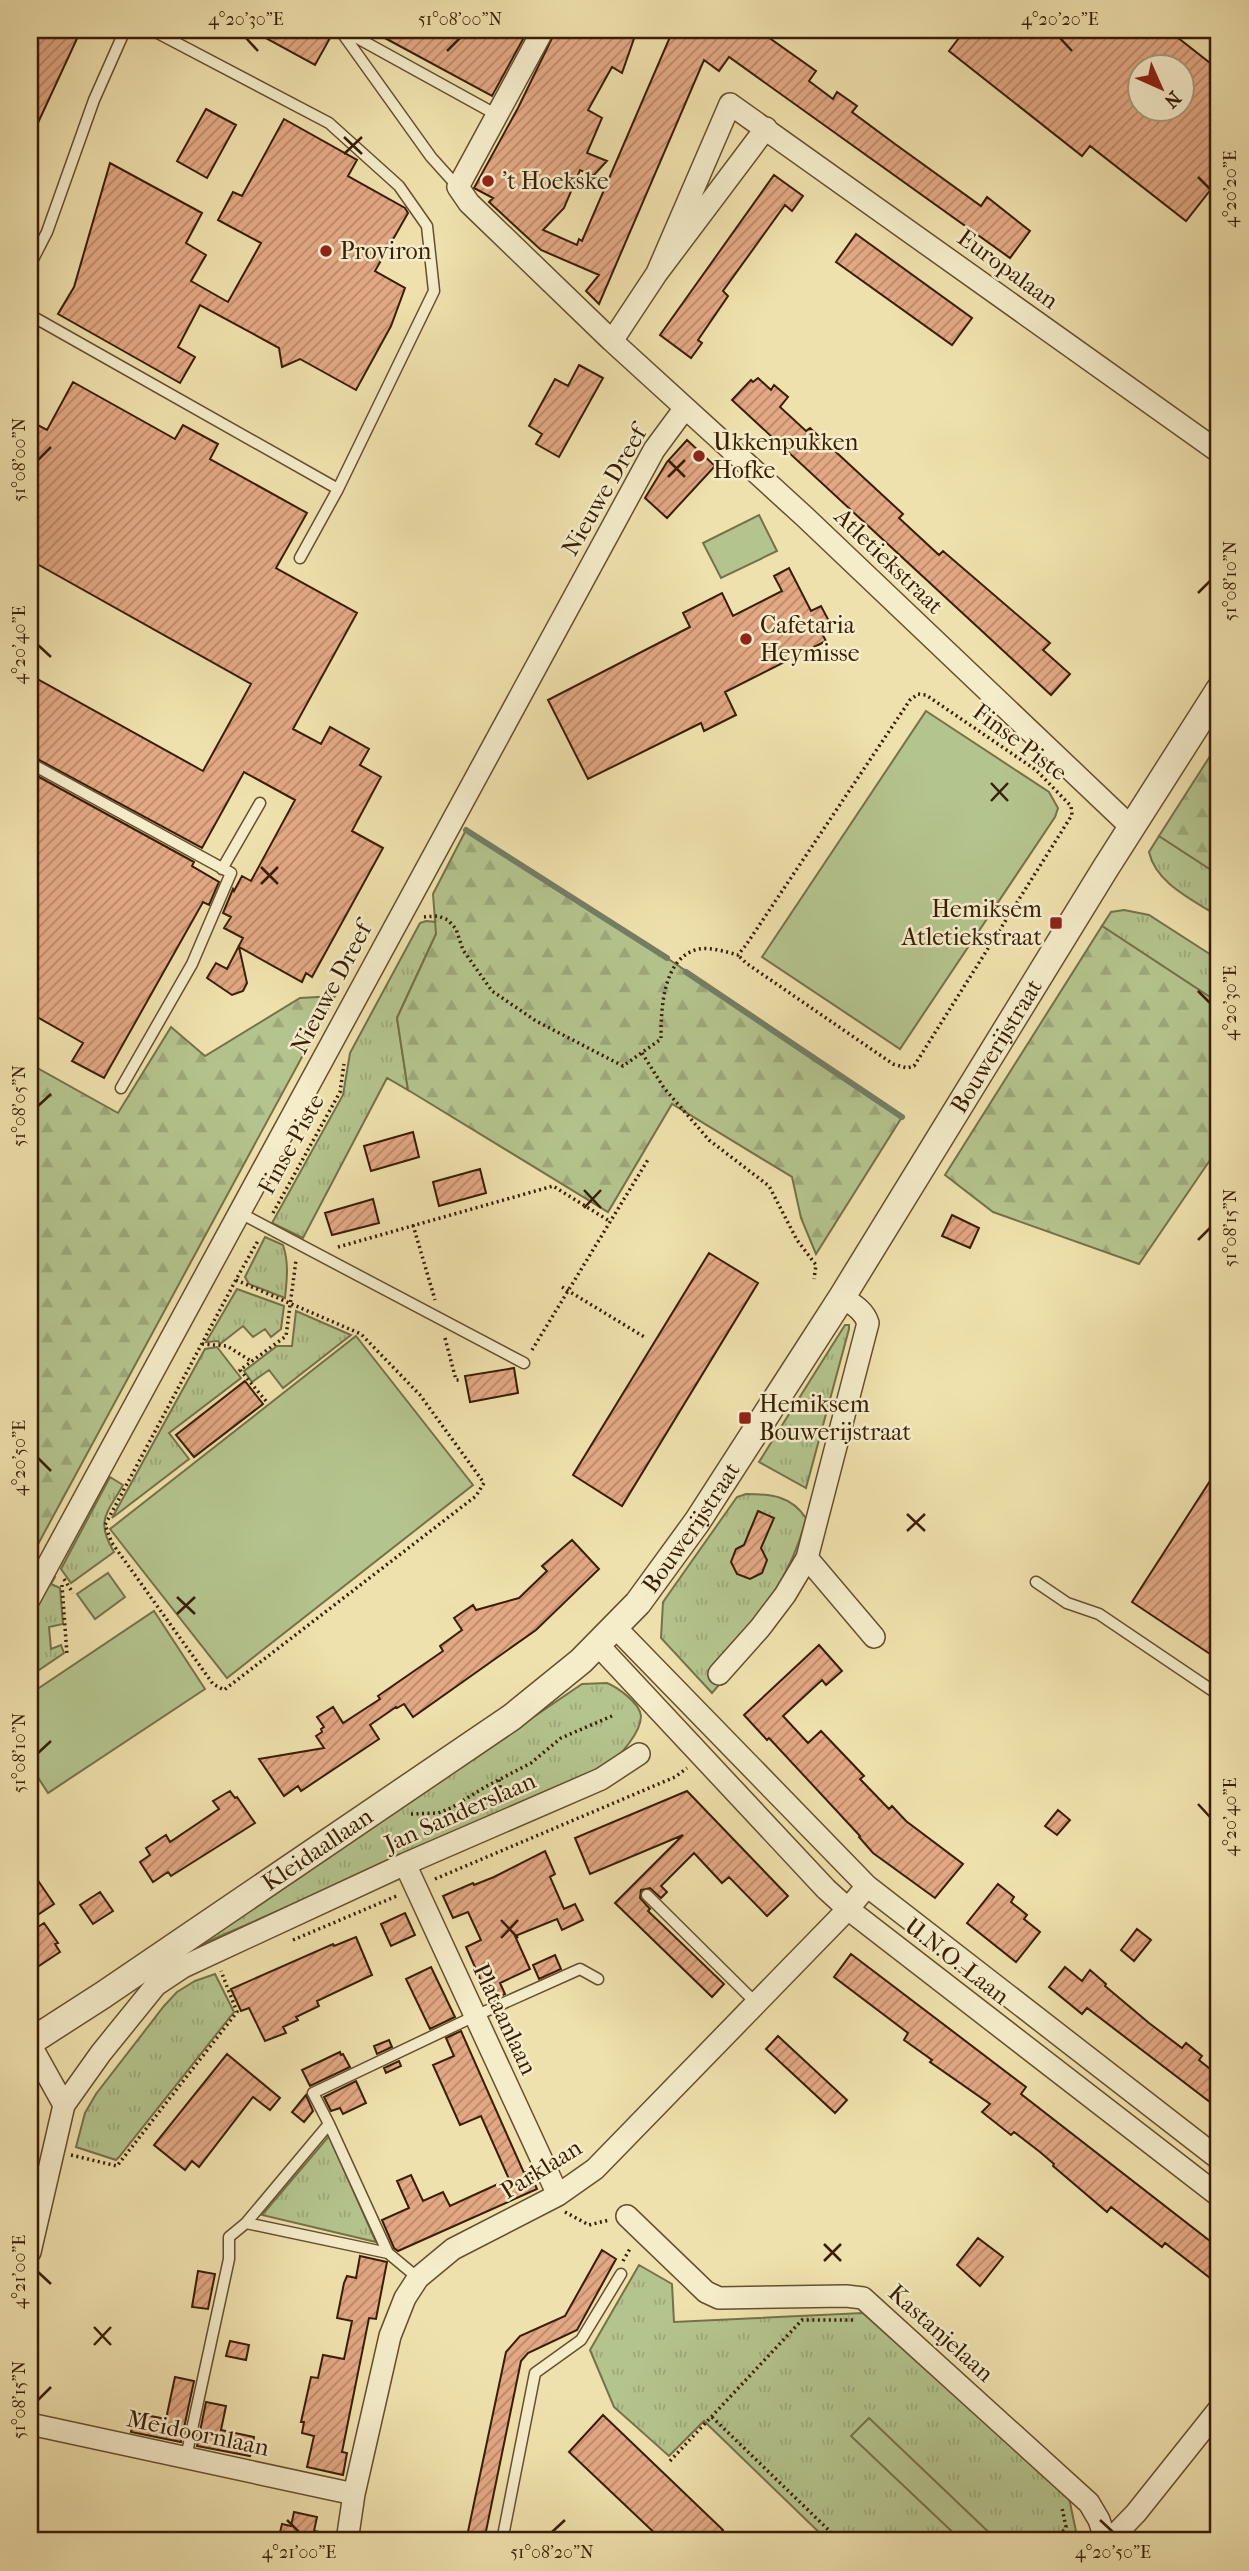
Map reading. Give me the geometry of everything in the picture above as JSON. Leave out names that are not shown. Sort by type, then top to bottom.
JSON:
[{"type":"street","points":[[458,187],[543,30]]},
{"type":"street","name":"Europalaan","points":[[657,273],[730,104],[1219,452]]},
{"type":"street","name":"Europalaan","points":[[612,341],[657,273],[766,128]]},
{"type":"street","name":"Atletiekstraat","points":[[458,187],[469,203],[612,341],[806,517],[1132,827]]},
{"type":"street","name":"Nieuwe Dreef","points":[[30,1598],[654,450],[685,408]]},
{"type":"street","name":"Bouwerijstraat","points":[[607,1637],[669,1563],[842,1297],[1219,690]]},
{"type":"street","points":[[719,1674],[777,1606],[807,1558],[868,1323],[866,1316],[842,1297]]},
{"type":"street","points":[[807,1558],[874,1637]]},
{"type":"street","name":"U.N.O.-Laan","points":[[607,1637],[707,1721],[867,1886],[1219,2159]]},
{"type":"street","name":"U.N.O.-Laan","points":[[607,1637],[686,1741],[848,1909],[1219,2196]]},
{"type":"street","name":"Kleidaallaan","points":[[30,2043],[512,1717],[607,1637]]},
{"type":"street","points":[[686,1741],[707,1721]]},
{"type":"street","name":"Jan Sanderslaan","points":[[30,2252],[64,2105],[101,2053],[156,1985],[183,1967],[217,1962],[405,1864],[601,1779],[639,1754]]},
{"type":"street","name":"Plataanlaan","points":[[405,1864],[554,2197]]},
{"type":"street","name":"Parklaan","points":[[347,2541],[354,2494],[390,2336],[405,2298],[418,2278],[453,2249],[554,2197],[595,2169],[848,1909],[867,1886]]},
{"type":"street","points":[[30,2043],[64,2105]]},
{"type":"street","name":"Kastanjelaan","points":[[635,2223],[706,2292],[719,2298],[863,2298],[1089,2503],[1100,2520],[1107,2541]]},
{"type":"street","points":[[1107,2541],[1136,2514],[1219,2409]]},
{"type":"street","name":"Meidoornlaan","points":[[30,2424],[354,2494]]},
{"type":"lane","points":[[30,265],[47,232],[93,100],[125,30]]},
{"type":"lane","points":[[152,30],[329,123],[399,186],[428,226],[434,291],[338,489],[300,558]]},
{"type":"lane","points":[[342,30],[497,115]]},
{"type":"lane","points":[[342,30],[431,157],[458,187]]},
{"type":"lane","points":[[30,315],[338,489]]},
{"type":"lane","points":[[30,763],[231,873],[192,964],[121,1088]]},
{"type":"lane","points":[[222,869],[260,803]]},
{"type":"lane","points":[[240,1213],[524,1363]]},
{"type":"lane","points":[[1036,1582],[1067,1603],[1099,1614],[1219,1695]]},
{"type":"lane","points":[[647,1895],[757,2003]]},
{"type":"lane","points":[[418,2278],[388,2253],[313,2093],[580,1969],[598,1979]]},
{"type":"lane","points":[[186,2458],[229,2259],[229,2237],[246,2223],[328,2124]]},
{"type":"lane","points":[[246,2223],[388,2253]]},
{"type":"lane","points":[[502,2541],[535,2373],[580,2340],[621,2274]]},
{"type":"path","name":"Finse Piste","points":[[642,1053],[661,1039],[662,1000],[677,964],[683,957],[704,949],[738,955],[893,1064],[906,1068],[914,1066],[1072,815],[1071,806],[1036,770],[926,695],[918,694],[910,700],[738,955]]},
{"type":"path","points":[[418,922],[430,915],[447,920],[456,929],[463,950],[472,965],[492,991],[536,1021],[623,1066],[642,1053],[664,1087],[709,1140],[769,1186],[797,1240],[816,1265],[814,1279]]},
{"type":"path","name":"Finse Piste","points":[[290,1304],[361,1334],[420,1395],[484,1483],[476,1496],[224,1690],[213,1684],[112,1543],[105,1525],[340,1091],[344,1061]]},
{"type":"path","points":[[524,1363],[649,1157]]},
{"type":"path","points":[[316,1254],[553,1186],[611,1222]]},
{"type":"path","points":[[266,1401],[240,1370],[286,1336],[298,1244]]},
{"type":"path","points":[[236,1280],[290,1304]]},
{"type":"path","points":[[562,1287],[646,1338]]},
{"type":"path","points":[[202,1345],[226,1346],[251,1362]]},
{"type":"path","points":[[61,1576],[67,1655]]},
{"type":"path","points":[[390,1799],[398,1810],[410,1814],[438,1813],[531,1763],[561,1738],[612,1716]]},
{"type":"path","points":[[282,1945],[675,1777],[702,1758]]},
{"type":"path","points":[[217,1962],[233,1966]]},
{"type":"path","points":[[53,2150],[117,2166],[237,2012],[217,1962]]},
{"type":"path","points":[[554,2197],[569,2215],[589,2225],[635,2223],[621,2274]]},
{"type":"path","points":[[670,2461],[802,2320],[863,2322]]},
{"type":"path","points":[[712,2417],[840,2541]]},
{"type":"path","points":[[1057,2541],[1066,2527],[1062,2506]]},
{"type":"green space","points":[[759,515],[777,551],[721,578],[703,543]]},
{"type":"green space","points":[[926,711],[1049,792],[1058,808],[1055,817],[900,1049],[762,957]]},
{"type":"green space","points":[[1219,742],[1219,875],[1159,836]]},
{"type":"green space","points":[[466,830],[667,958],[902,1117],[816,1254],[801,1218],[792,1177],[672,1104],[608,1212],[408,1090],[397,1018],[436,934],[433,894]]},
{"type":"green space","points":[[1159,836],[1219,875],[1219,917],[1177,890],[1159,873],[1149,852]]},
{"type":"green space","points":[[1124,910],[1149,915],[1219,960],[1219,1003],[1102,926],[1111,912]]},
{"type":"green space","points":[[436,922],[436,934],[397,1018],[408,1090],[387,1078],[303,1238],[272,1223],[343,1095],[350,1053],[420,923]]},
{"type":"green space","points":[[1102,926],[1219,1003],[1219,1147],[1139,1264],[993,1212],[945,1175]]},
{"type":"green space","points":[[335,996],[30,1559],[30,1064],[118,1113],[171,1027],[205,1056],[300,998]]},
{"type":"green space","points":[[265,1237],[283,1245],[287,1265],[285,1298],[249,1284],[245,1277]]},
{"type":"green space","points":[[237,1289],[284,1306],[281,1329],[271,1337],[265,1329],[253,1337],[243,1326],[220,1344],[218,1341],[206,1342]]},
{"type":"green space","points":[[296,1311],[351,1335],[283,1388],[269,1370],[252,1382],[244,1371],[277,1346],[292,1346]]},
{"type":"green space","points":[[845,1325],[849,1325],[849,1329],[806,1488],[759,1462]]},
{"type":"green space","points":[[356,1336],[473,1485],[227,1678],[110,1529]]},
{"type":"green space","points":[[217,1347],[241,1378],[169,1433],[189,1459],[112,1518],[205,1349]]},
{"type":"green space","points":[[110,1477],[123,1485],[105,1517],[104,1524],[114,1552],[71,1583],[61,1569]]},
{"type":"green space","points":[[746,1494],[780,1498],[794,1505],[806,1518],[780,1583],[711,1678],[719,1685],[712,1693],[661,1638],[663,1602],[737,1497]]},
{"type":"green space","points":[[108,1573],[125,1597],[95,1619],[77,1594]]},
{"type":"green space","points":[[51,1574],[55,1577],[51,1584],[60,1588],[63,1624],[49,1627],[51,1649],[61,1645],[64,1653],[30,1676],[30,1615]]},
{"type":"green space","points":[[154,1611],[205,1689],[48,1793],[30,1765],[30,1694]]},
{"type":"green space","points":[[607,1683],[632,1701],[641,1716],[634,1736],[608,1766],[207,1942],[144,1981],[582,1684]]},
{"type":"green space","points":[[215,1974],[234,2012],[119,2157],[116,2160],[76,2147],[85,2113],[96,2094],[164,2006],[177,1992],[195,1981]]},
{"type":"green space","points":[[329,2136],[376,2242],[262,2215]]},
{"type":"green space","points":[[639,2265],[672,2284],[674,2322],[863,2313],[1069,2498],[1076,2531],[1071,2541],[828,2541],[704,2421],[669,2456],[614,2407],[590,2350]]},
{"type":"green space","points":[[869,2418],[998,2541],[962,2541],[851,2436]]},
{"type":"building","points":[[30,30],[81,30],[30,140]]},
{"type":"building","points":[[251,30],[315,30],[330,38],[315,65]]},
{"type":"building","points":[[370,30],[528,30],[492,96]]},
{"type":"building","points":[[556,30],[637,30],[622,73],[612,67],[588,110],[602,118],[587,153],[607,161],[593,176],[580,170],[564,208],[543,230],[577,245],[579,239],[582,241],[673,30],[758,30],[816,71],[809,81],[833,99],[837,92],[857,106],[852,112],[981,206],[987,197],[1030,231],[1010,258],[729,57],[719,71],[704,60],[599,304],[586,291],[599,275],[541,250],[489,202],[493,198],[474,188],[518,108]]},
{"type":"building","points":[[965,30],[1168,30],[1219,70],[1219,179],[1186,221],[1090,146],[1082,156],[949,51]]},
{"type":"building","points":[[206,109],[236,125],[207,178],[177,161]]},
{"type":"building","name":"Proviron","points":[[284,119],[357,160],[348,176],[405,208],[408,213],[375,271],[405,288],[391,326],[356,390],[300,359],[282,367],[279,348],[200,305],[178,347],[195,357],[180,383],[58,314],[74,287],[110,163],[202,213],[186,243],[206,255],[191,281],[228,302],[261,243],[218,220],[233,192],[242,196]]},
{"type":"building","points":[[774,175],[803,196],[792,211],[785,205],[723,291],[728,296],[698,340],[702,343],[691,358],[660,335]]},
{"type":"building","points":[[856,234],[972,318],[952,345],[836,262]]},
{"type":"building","points":[[579,365],[603,378],[559,457],[536,444],[542,434],[529,426],[555,379],[568,386]]},
{"type":"building","points":[[758,378],[771,390],[774,385],[788,397],[780,407],[806,431],[810,428],[903,514],[899,518],[939,555],[943,551],[1050,643],[1043,650],[1070,674],[1051,695],[732,400],[751,380],[753,382]]},
{"type":"building","points":[[73,382],[175,439],[183,425],[218,444],[210,459],[307,513],[276,568],[357,613],[293,729],[321,744],[330,727],[369,749],[360,765],[381,777],[352,831],[383,848],[312,977],[306,973],[302,982],[239,947],[247,983],[243,991],[232,995],[207,978],[216,963],[227,969],[243,938],[224,928],[231,917],[223,913],[233,889],[234,891],[242,876],[251,881],[295,800],[244,772],[202,848],[30,755],[30,675],[203,771],[251,684],[30,560],[30,435],[36,424],[47,430]]},
{"type":"building","points":[[687,440],[715,466],[667,518],[645,498],[667,462]]},
{"type":"building","points":[[789,568],[811,611],[821,606],[831,625],[820,630],[826,641],[725,692],[736,715],[704,731],[701,723],[588,779],[548,700],[690,627],[683,613],[722,593],[733,616],[782,591],[774,576]]},
{"type":"building","points":[[30,772],[194,862],[192,866],[219,882],[209,905],[203,902],[104,1078],[72,1061],[83,1043],[30,1013]]},
{"type":"building","points":[[413,1132],[419,1157],[371,1171],[364,1146]]},
{"type":"building","points":[[480,1169],[486,1193],[439,1206],[433,1182]]},
{"type":"building","points":[[373,1199],[379,1223],[332,1235],[325,1213]]},
{"type":"building","points":[[952,1215],[979,1228],[970,1248],[942,1236]]},
{"type":"building","points":[[709,1253],[758,1283],[622,1506],[573,1475]]},
{"type":"building","points":[[514,1368],[518,1393],[470,1402],[465,1376]]},
{"type":"building","points":[[245,1381],[263,1404],[194,1457],[176,1435]]},
{"type":"building","points":[[1219,1467],[1219,1660],[1132,1602]]},
{"type":"building","points":[[758,1511],[774,1518],[761,1548],[767,1560],[762,1573],[750,1579],[737,1574],[731,1562],[736,1549],[744,1545]]},
{"type":"building","points":[[572,1540],[599,1569],[536,1630],[413,1717],[404,1704],[396,1707],[370,1725],[379,1739],[301,1791],[298,1786],[284,1796],[259,1759],[324,1748],[316,1736],[324,1727],[317,1717],[333,1707],[343,1723],[380,1699],[378,1696],[443,1651],[440,1646],[462,1630],[454,1618],[473,1605],[476,1610],[519,1598],[547,1571],[542,1566]]},
{"type":"building","points":[[819,1645],[842,1671],[826,1685],[822,1680],[783,1716],[808,1743],[821,1731],[864,1776],[860,1779],[889,1809],[892,1806],[906,1821],[963,1864],[935,1898],[873,1853],[769,1738],[767,1740],[744,1715]]},
{"type":"building","points":[[230,1791],[255,1823],[171,1876],[168,1872],[153,1882],[140,1862],[150,1855],[146,1848],[166,1835],[170,1842],[219,1809],[213,1801]]},
{"type":"building","points":[[687,1791],[788,1896],[767,1916],[729,1877],[722,1883],[694,1853],[661,1886],[667,1892],[661,1898],[650,1888],[641,1890],[640,1898],[650,1909],[648,1911],[724,1984],[712,1997],[615,1903],[683,1835],[590,1874],[575,1838]]},
{"type":"building","points":[[1058,1810],[1070,1820],[1057,1835],[1045,1826]]},
{"type":"building","points":[[545,1851],[555,1874],[550,1877],[564,1909],[575,1904],[583,1920],[562,1930],[557,1919],[515,1936],[530,1969],[500,1983],[505,1994],[490,2001],[466,1947],[481,1940],[468,1912],[453,1918],[443,1896],[494,1877]]},
{"type":"building","points":[[39,1882],[54,1904],[36,1916],[30,1906],[30,1889]]},
{"type":"building","points":[[998,1884],[1014,1897],[1011,1902],[1027,1915],[1024,1919],[1040,1932],[1016,1962],[967,1923]]},
{"type":"building","points":[[100,1892],[113,1911],[93,1924],[80,1905]]},
{"type":"building","points":[[405,1913],[415,1935],[391,1946],[381,1924]]},
{"type":"building","points":[[44,1923],[58,1943],[55,1944],[60,1952],[30,1972],[30,1932]]},
{"type":"building","points":[[1137,1929],[1151,1940],[1134,1961],[1121,1950]]},
{"type":"building","points":[[356,1937],[372,1975],[317,2001],[319,2006],[283,2027],[286,2033],[265,2041],[249,2008],[241,2011],[231,1989],[333,1944],[334,1946]]},
{"type":"building","points":[[851,1954],[1026,2087],[1021,2094],[1219,2248],[1219,2285],[1165,2243],[1162,2247],[1111,2207],[1107,2212],[1040,2152],[1014,2132],[1011,2135],[982,2112],[990,2104],[930,2062],[932,2060],[904,2040],[908,2033],[834,1977]]},
{"type":"building","points":[[555,1955],[561,1969],[539,1979],[533,1965]]},
{"type":"building","points":[[431,1967],[455,2017],[430,2029],[406,1979]]},
{"type":"building","points":[[1065,1967],[1082,1981],[1090,1970],[1149,2023],[1182,2048],[1186,2043],[1202,2056],[1199,2060],[1219,2076],[1219,2109],[1087,2008],[1082,2014],[1049,1987]]},
{"type":"building","points":[[461,2031],[524,2173],[529,2171],[537,2189],[398,2251],[394,2248],[382,2220],[409,2208],[397,2181],[411,2175],[423,2201],[443,2192],[450,2206],[509,2179],[481,2116],[460,2125],[433,2065],[454,2056],[446,2038]]},
{"type":"building","points":[[778,2036],[847,2100],[835,2113],[766,2049]]},
{"type":"building","points":[[389,2040],[392,2047],[377,2054],[374,2046]]},
{"type":"building","points":[[340,2052],[350,2067],[310,2086],[302,2070]]},
{"type":"building","points":[[227,2054],[280,2098],[270,2110],[253,2097],[199,2167],[192,2161],[185,2170],[154,2145]]},
{"type":"building","points":[[399,2061],[401,2066],[386,2073],[384,2068]]},
{"type":"building","points":[[356,2081],[366,2103],[343,2114],[340,2108],[331,2111],[324,2097]]},
{"type":"building","points":[[306,2095],[313,2111],[304,2122],[292,2112]]},
{"type":"building","points":[[978,2238],[1003,2257],[980,2286],[957,2265]]},
{"type":"building","points":[[602,2250],[616,2259],[577,2330],[528,2353],[521,2361],[484,2541],[466,2541],[506,2352],[520,2336],[565,2316]]},
{"type":"building","points":[[360,2256],[387,2262],[376,2319],[369,2318],[342,2452],[347,2453],[343,2475],[307,2467],[314,2436],[302,2433],[304,2422],[301,2422],[311,2377],[318,2378],[323,2355],[344,2359],[352,2321],[337,2318],[344,2283],[347,2276],[356,2278]]},
{"type":"building","points":[[198,2271],[215,2274],[208,2309],[192,2307]]},
{"type":"building","points":[[230,2341],[249,2345],[246,2360],[226,2356]]},
{"type":"building","points":[[175,2377],[194,2381],[181,2442],[131,2432],[135,2413],[166,2419]]},
{"type":"building","points":[[206,2402],[226,2406],[221,2430],[254,2437],[250,2456],[197,2446]]},
{"type":"building","points":[[603,2415],[723,2530],[712,2541],[663,2541],[569,2452]]},
{"type":"building","points":[[294,2512],[317,2517],[314,2531],[331,2534],[330,2541],[278,2541],[282,2524],[291,2526]]},
{"type":"waterway","points":[[466,830],[667,958]]},
{"type":"waterway","points":[[686,972],[902,1117]]},
{"type":"place","name":"'t Hoekske","points":[[488,181]]},
{"type":"place","name":"Proviron","points":[[326,251]]},
{"type":"place","name":"Ukkenpukken Hofke","points":[[699,456]]},
{"type":"place","name":"Cafetaria Heymisse","points":[[746,639]]},
{"type":"place","name":"Hemiksem Atletiekstraat","points":[[1056,923]]},
{"type":"place","name":"Hemiksem Bouwerijstraat","points":[[745,1418]]}]
